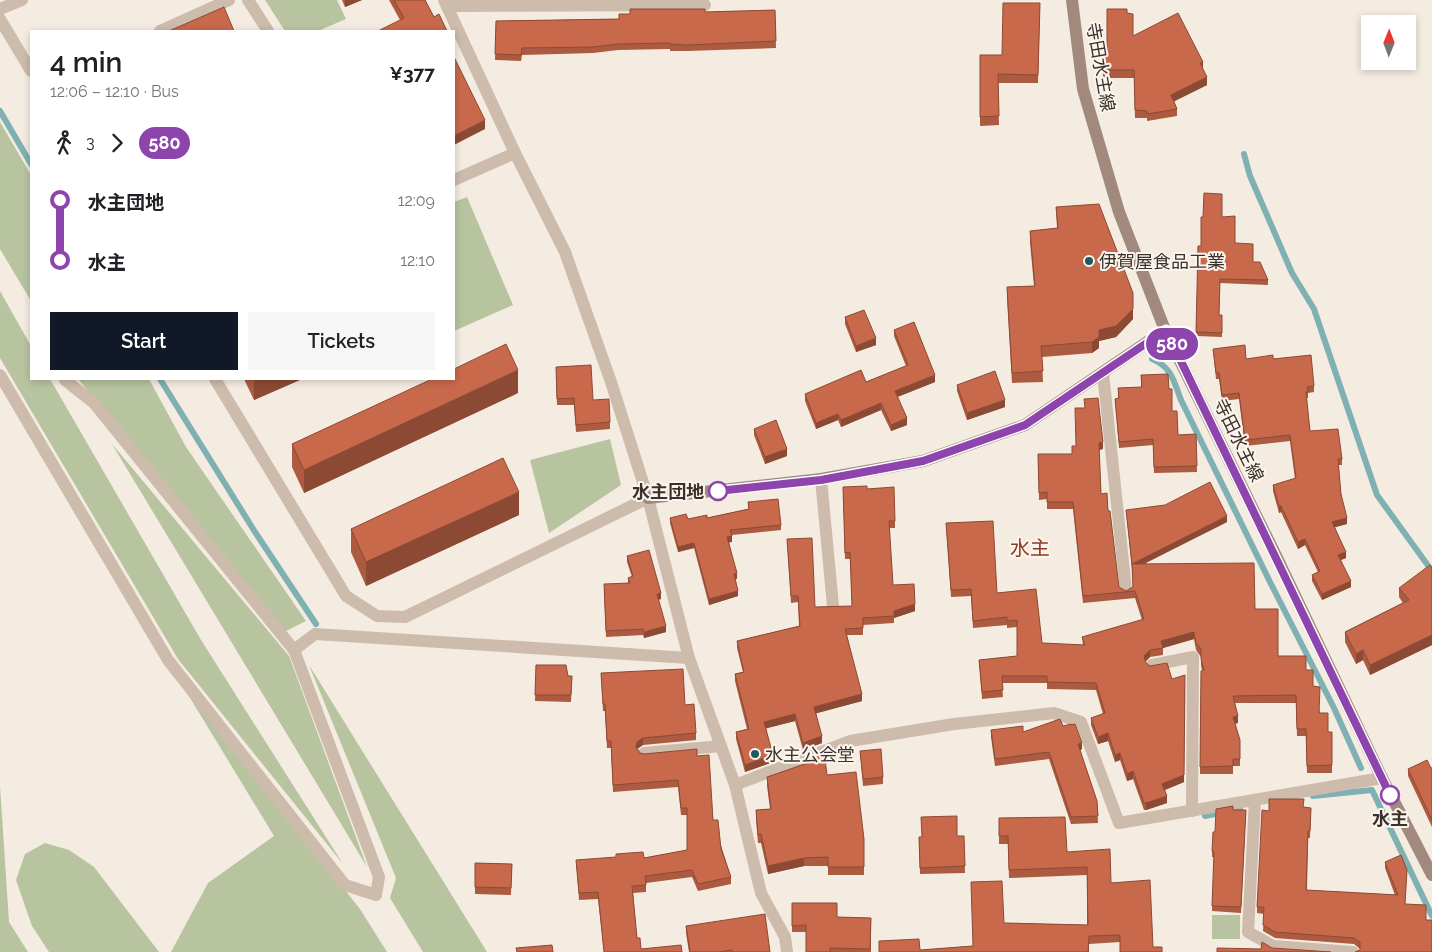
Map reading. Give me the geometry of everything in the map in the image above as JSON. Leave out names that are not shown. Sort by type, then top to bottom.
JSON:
[{"type":"main road","name":"寺田水主線","points":[[1072,0],[1083,88],[1119,212],[1166,330],[1382,778],[1432,875]]},
{"type":"main road","points":[[648,498],[821,480],[923,461],[1025,425],[1166,330]]},
{"type":"street","points":[[0,9],[22,0]]},
{"type":"street","points":[[162,30],[229,0]]},
{"type":"street","points":[[248,0],[267,30]]},
{"type":"street","points":[[705,5],[445,3],[515,153],[565,252],[611,382],[648,498],[689,658],[735,785],[761,893],[785,937],[787,952]]},
{"type":"street","points":[[0,18],[30,69]]},
{"type":"street","points":[[455,180],[515,153]]},
{"type":"street","points":[[1103,373],[1126,590]]},
{"type":"street","points":[[0,375],[168,660],[345,886],[376,896],[379,877],[294,650],[94,403],[65,380]]},
{"type":"street","points":[[216,380],[346,596],[377,616],[405,617],[648,498]]},
{"type":"street","points":[[821,480],[832,606]]},
{"type":"street","points":[[294,650],[315,634],[689,658]]},
{"type":"street","points":[[1152,665],[1193,657],[1192,811]]},
{"type":"street","points":[[735,785],[850,741],[948,725],[1054,712],[1081,722],[1119,823],[1382,778]]},
{"type":"street","points":[[644,753],[721,746]]},
{"type":"street","points":[[1255,800],[1248,932],[1273,946],[1354,952]]},
{"type":"green space","points":[[265,0],[337,0],[346,19],[320,30],[284,30]]},
{"type":"green space","points":[[0,122],[30,173],[30,299],[0,249]]},
{"type":"green space","points":[[467,197],[513,305],[455,331],[455,202]]},
{"type":"green space","points":[[0,291],[30,344],[30,380],[51,380],[201,640],[343,864],[178,659],[0,358]]},
{"type":"green space","points":[[79,380],[150,380],[186,447],[306,621],[286,631]]},
{"type":"green space","points":[[610,439],[621,485],[549,533],[530,460]]},
{"type":"green space","points":[[112,444],[289,656],[367,867]]},
{"type":"green space","points":[[309,665],[487,952],[423,952],[390,898],[396,878]]},
{"type":"green space","points":[[181,683],[360,909],[387,952],[171,952],[208,883],[274,836]]},
{"type":"green space","points":[[0,786],[9,922],[28,952],[0,952]]},
{"type":"green space","points":[[45,843],[69,850],[94,867],[159,952],[49,952],[32,926],[16,880],[25,854]]},
{"type":"green space","points":[[1212,915],[1240,915],[1240,939],[1212,939]]},
{"type":"building","points":[[394,0],[425,0],[434,17],[439,14],[447,30],[380,30],[404,18]]},
{"type":"building","points":[[1003,3],[1040,3],[1038,75],[998,74],[999,116],[980,117],[980,55],[1002,55]]},
{"type":"building","points":[[224,7],[234,30],[171,30]]},
{"type":"building","points":[[630,9],[705,9],[705,12],[775,10],[776,41],[687,45],[670,43],[522,48],[521,55],[495,54],[496,21],[619,19],[619,14],[630,14]]},
{"type":"building","points":[[1107,9],[1127,9],[1127,13],[1133,14],[1133,36],[1178,13],[1203,62],[1200,63],[1207,77],[1171,95],[1177,109],[1147,114],[1147,111],[1135,110],[1134,70],[1103,70],[1103,54],[1107,54]]},
{"type":"building","points":[[455,59],[485,120],[455,135]]},
{"type":"building","points":[[1204,193],[1222,194],[1222,217],[1235,216],[1235,243],[1253,244],[1253,262],[1260,262],[1268,280],[1220,279],[1219,315],[1222,315],[1222,333],[1196,332],[1198,246],[1201,246],[1201,217],[1203,217]]},
{"type":"building","points":[[1099,204],[1133,293],[1133,309],[1116,326],[1099,330],[1099,337],[1092,342],[1041,346],[1043,371],[1012,373],[1007,287],[1035,286],[1030,231],[1058,228],[1056,207]]},
{"type":"building","points":[[864,310],[876,338],[856,346],[845,317]]},
{"type":"building","points":[[914,322],[935,375],[895,391],[907,418],[891,425],[881,403],[841,420],[838,414],[816,423],[805,394],[861,370],[866,382],[908,365],[894,330]]},
{"type":"building","points":[[506,344],[518,370],[304,470],[292,444],[430,380],[455,380],[455,369]]},
{"type":"building","points":[[1245,345],[1246,359],[1273,355],[1273,359],[1311,355],[1314,386],[1307,387],[1308,392],[1306,392],[1310,431],[1338,429],[1342,459],[1338,459],[1341,494],[1347,518],[1332,522],[1346,552],[1338,555],[1351,581],[1322,594],[1312,575],[1320,571],[1305,539],[1298,542],[1281,506],[1279,506],[1273,485],[1296,478],[1290,435],[1245,440],[1239,393],[1222,395],[1219,373],[1216,373],[1213,349]]},
{"type":"building","points":[[591,365],[593,400],[609,399],[610,422],[576,425],[574,398],[557,399],[556,367]]},
{"type":"building","points":[[995,371],[1005,400],[967,413],[957,385]]},
{"type":"building","points":[[1168,374],[1169,389],[1172,389],[1172,411],[1177,411],[1178,435],[1196,434],[1197,466],[1154,467],[1153,439],[1119,442],[1115,399],[1119,398],[1118,388],[1142,387],[1141,375]]},
{"type":"building","points":[[1098,398],[1103,442],[1099,443],[1101,494],[1107,493],[1119,587],[1126,591],[1133,587],[1132,564],[1254,563],[1255,609],[1278,609],[1278,656],[1306,656],[1306,670],[1313,670],[1313,686],[1320,687],[1319,713],[1328,713],[1328,732],[1332,732],[1332,765],[1307,766],[1306,729],[1297,729],[1296,695],[1233,696],[1238,716],[1233,717],[1240,740],[1240,759],[1233,759],[1233,766],[1200,767],[1201,671],[1204,670],[1201,649],[1196,643],[1194,632],[1161,641],[1163,648],[1150,650],[1144,656],[1146,663],[1150,666],[1167,663],[1172,679],[1185,675],[1184,775],[1162,784],[1167,796],[1146,803],[1144,803],[1133,771],[1127,774],[1120,753],[1115,755],[1108,733],[1098,737],[1091,718],[1105,713],[1096,683],[1047,682],[1047,676],[1002,676],[1003,690],[982,692],[979,660],[1017,656],[1017,620],[1007,621],[1007,617],[973,621],[971,589],[951,590],[946,523],[993,521],[997,593],[1036,589],[1042,643],[1085,645],[1082,637],[1144,619],[1135,591],[1083,596],[1073,502],[1047,502],[1047,492],[1039,493],[1038,454],[1072,454],[1072,446],[1076,446],[1075,408],[1085,408],[1084,399]]},
{"type":"building","points":[[776,420],[787,449],[765,457],[754,429]]},
{"type":"building","points":[[503,458],[519,492],[366,562],[351,529]]},
{"type":"building","points":[[1210,482],[1227,516],[1132,564],[1126,510],[1165,505]]},
{"type":"building","points":[[867,486],[867,489],[894,487],[895,521],[889,521],[893,585],[914,584],[915,604],[894,611],[894,616],[863,618],[863,628],[845,629],[862,694],[814,707],[822,736],[803,743],[795,714],[764,722],[773,755],[745,765],[736,732],[749,729],[735,674],[744,672],[737,641],[800,626],[798,596],[791,596],[787,539],[812,538],[815,607],[852,606],[850,552],[845,553],[843,487]]},
{"type":"building","points":[[778,499],[781,525],[730,530],[732,536],[727,537],[737,573],[734,574],[738,591],[709,599],[694,543],[678,547],[670,518],[686,514],[688,519],[707,515],[707,518],[749,509],[748,502]]},
{"type":"building","points":[[649,550],[661,593],[657,594],[666,626],[644,632],[643,629],[606,631],[604,584],[630,583],[628,578],[633,576],[627,556]]},
{"type":"building","points":[[1430,565],[1432,568],[1432,635],[1370,665],[1363,650],[1356,654],[1345,632],[1409,600],[1399,588]]},
{"type":"building","points":[[536,665],[566,665],[568,676],[572,676],[571,695],[535,695]]},
{"type":"building","points":[[683,669],[685,705],[694,704],[696,733],[643,738],[637,742],[636,747],[640,753],[644,754],[697,749],[697,756],[709,755],[713,820],[718,820],[721,849],[731,877],[698,884],[692,870],[645,876],[646,885],[632,886],[637,938],[640,938],[641,949],[681,945],[682,952],[604,952],[598,892],[579,893],[576,860],[616,857],[616,854],[643,852],[644,858],[687,850],[687,808],[681,808],[678,780],[613,785],[611,741],[607,741],[601,673]]},
{"type":"building","points":[[1060,719],[1063,726],[1075,724],[1082,743],[1078,744],[1097,801],[1098,816],[1071,817],[1049,752],[995,759],[991,730],[1023,726],[1023,732]]},
{"type":"building","points":[[881,749],[883,777],[863,779],[860,751]]},
{"type":"building","points":[[824,751],[827,775],[856,772],[864,839],[864,867],[828,867],[828,857],[804,858],[768,866],[761,834],[758,835],[756,810],[771,809],[767,777],[808,763],[807,758]]},
{"type":"building","points":[[1427,760],[1432,768],[1432,820],[1408,769]]},
{"type":"building","points":[[1269,799],[1304,799],[1303,807],[1311,808],[1310,831],[1308,831],[1306,890],[1398,895],[1385,862],[1401,855],[1407,870],[1405,904],[1426,905],[1426,920],[1432,920],[1432,952],[1355,952],[1360,950],[1360,942],[1354,938],[1275,932],[1263,925],[1264,907],[1257,907],[1262,810],[1269,811]]},
{"type":"building","points":[[1233,806],[1233,810],[1246,810],[1241,907],[1212,906],[1214,852],[1212,851],[1216,809]]},
{"type":"building","points":[[957,816],[957,836],[964,836],[965,866],[920,868],[919,837],[922,837],[921,817]]},
{"type":"building","points":[[1065,817],[1067,852],[1110,849],[1111,883],[1150,880],[1153,947],[1162,947],[1162,952],[1120,952],[1120,935],[1089,936],[1088,952],[879,952],[879,941],[919,939],[920,950],[973,946],[971,882],[1002,881],[1004,923],[1088,925],[1087,867],[1009,870],[1008,836],[999,836],[999,818]]},
{"type":"building","points":[[475,863],[512,864],[511,888],[475,887]]},
{"type":"building","points":[[792,903],[837,903],[837,917],[871,918],[870,949],[830,948],[830,952],[806,952],[806,925],[792,926]]},
{"type":"building","points":[[765,914],[770,952],[732,952],[732,950],[690,952],[686,926]]},
{"type":"building","points":[[1262,942],[1272,948],[1331,952],[1217,952],[1217,948],[1261,949]]},
{"type":"building","points":[[552,945],[553,952],[517,952],[516,948]]},
{"type":"waterway","points":[[0,111],[30,162]]},
{"type":"waterway","points":[[1244,154],[1250,176],[1292,273],[1314,309],[1377,495],[1432,571]]},
{"type":"waterway","points":[[1152,359],[1164,366],[1174,381],[1181,400],[1334,708],[1361,768]]},
{"type":"waterway","points":[[161,380],[255,532],[316,624]]},
{"type":"waterway","points":[[1313,796],[1372,790],[1432,916]]},
{"type":"waterway","points":[[1205,816],[1240,809]]},
{"type":"bus line","name":"580","points":[[718,491],[821,480],[923,461],[1025,425],[1166,330],[1390,795]]},
{"type":"place","name":"伊賀屋食品工業","points":[[1089,261]]},
{"type":"place","name":"水主団地","points":[[718,491]]},
{"type":"place","name":"水主公会堂","points":[[755,754]]},
{"type":"place","name":"水主","points":[[1390,795]]},
{"type":"district","name":"水主","points":[[1030,548]]}]
